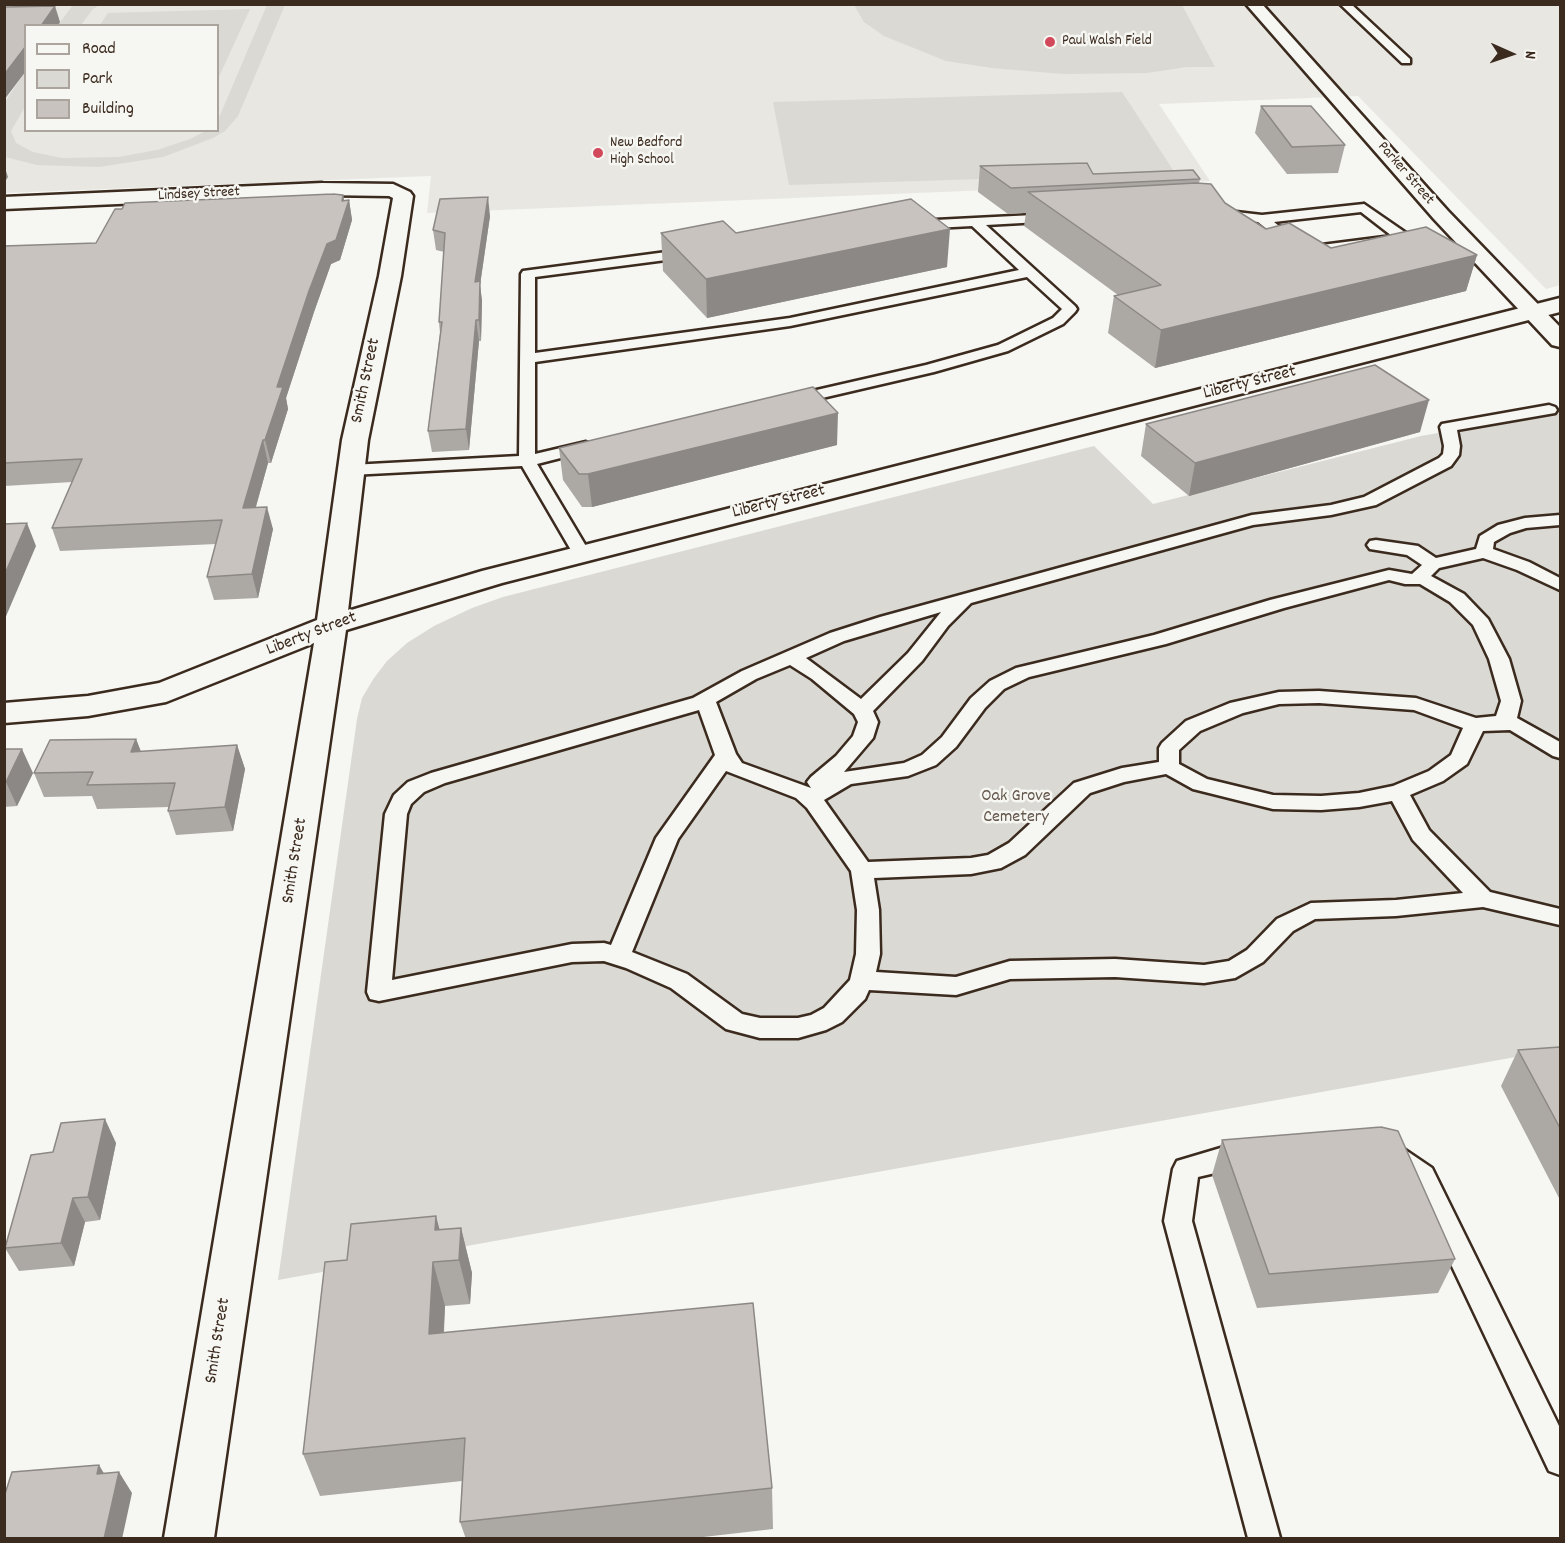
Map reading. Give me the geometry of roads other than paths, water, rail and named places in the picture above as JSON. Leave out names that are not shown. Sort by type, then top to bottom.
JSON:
[{"type":"street","name":"Parker Street","points":[[1253,4],[1441,215],[1560,340]]},
{"type":"street","name":"Lindsey Street","points":[[4,203],[322,189],[393,190]]},
{"type":"street","name":"Smith Street","points":[[189,1539],[332,625],[354,440],[390,276],[403,196],[393,190]]},
{"type":"street","name":"Liberty Street","points":[[4,713],[88,706],[166,692],[332,625],[439,592],[1560,305]]},
{"type":"lane","points":[[1345,4],[1406,61]]},
{"type":"lane","points":[[1201,212],[1262,219],[1364,208],[1404,238],[1303,251],[1262,219]]},
{"type":"lane","points":[[904,226],[1071,217]]},
{"type":"lane","points":[[781,403],[939,366],[1003,348],[1039,333],[1058,321],[1070,309],[975,222]]},
{"type":"lane","points":[[581,554],[527,461],[528,274],[704,251]]},
{"type":"lane","points":[[528,358],[790,322],[1029,272]]},
{"type":"lane","points":[[705,700],[726,756],[735,768],[794,787],[807,795],[862,870],[868,910],[868,954],[862,980],[856,992],[833,1014],[818,1023],[798,1028],[760,1028],[735,1022],[718,1012],[703,997],[679,981],[619,955],[604,952],[572,953],[379,992],[398,807],[407,794],[416,787],[438,778],[705,700],[749,675],[837,637],[1252,520],[1331,510],[1370,501],[1445,462],[1451,455],[1452,446],[1448,427],[1549,410]]},
{"type":"lane","points":[[351,470],[527,461],[600,444]]},
{"type":"lane","points":[[1484,552],[1486,540],[1504,529],[1525,523],[1560,520]]},
{"type":"lane","points":[[1376,545],[1412,550],[1426,570],[1470,609],[1485,631],[1499,659],[1511,701],[1508,716],[1502,722]]},
{"type":"lane","points":[[807,795],[846,778],[908,769],[929,760],[949,742],[978,703],[997,685],[1023,672],[1159,640],[1277,604],[1389,575],[1405,579],[1484,552],[1523,566],[1560,585]]},
{"type":"lane","points":[[862,710],[900,673],[941,622],[966,599]]},
{"type":"lane","points":[[791,657],[819,675],[862,710],[868,722],[862,738],[843,761],[807,795]]},
{"type":"lane","points":[[1169,767],[1169,748],[1193,726],[1237,708],[1279,698],[1319,697],[1416,704],[1475,726],[1502,722],[1527,729],[1560,751]]},
{"type":"lane","points":[[862,870],[971,866],[993,862],[1017,849],[1082,788],[1122,775],[1169,767],[1184,777],[1220,791],[1273,802],[1342,802],[1398,792],[1450,767],[1460,759],[1475,726]]},
{"type":"lane","points":[[619,955],[667,838],[726,756]]},
{"type":"lane","points":[[1398,792],[1421,835],[1483,899]]},
{"type":"lane","points":[[862,980],[956,986],[1010,970],[1115,968],[1204,974],[1236,969],[1255,956],[1286,925],[1311,911],[1396,908],[1483,899],[1560,917]]},
{"type":"lane","points":[[1370,1150],[1392,1155],[1424,1176],[1560,1460]]},
{"type":"lane","points":[[1264,1539],[1178,1221],[1186,1169],[1224,1158],[1269,1154]]},
{"type":"place","name":"Paul Walsh Field","points":[[1050,42]]},
{"type":"place","name":"New Bedford High School","points":[[598,153]]},
{"type":"park label","name":"Oak Grove Cemetery","points":[[1016,808]]}]
